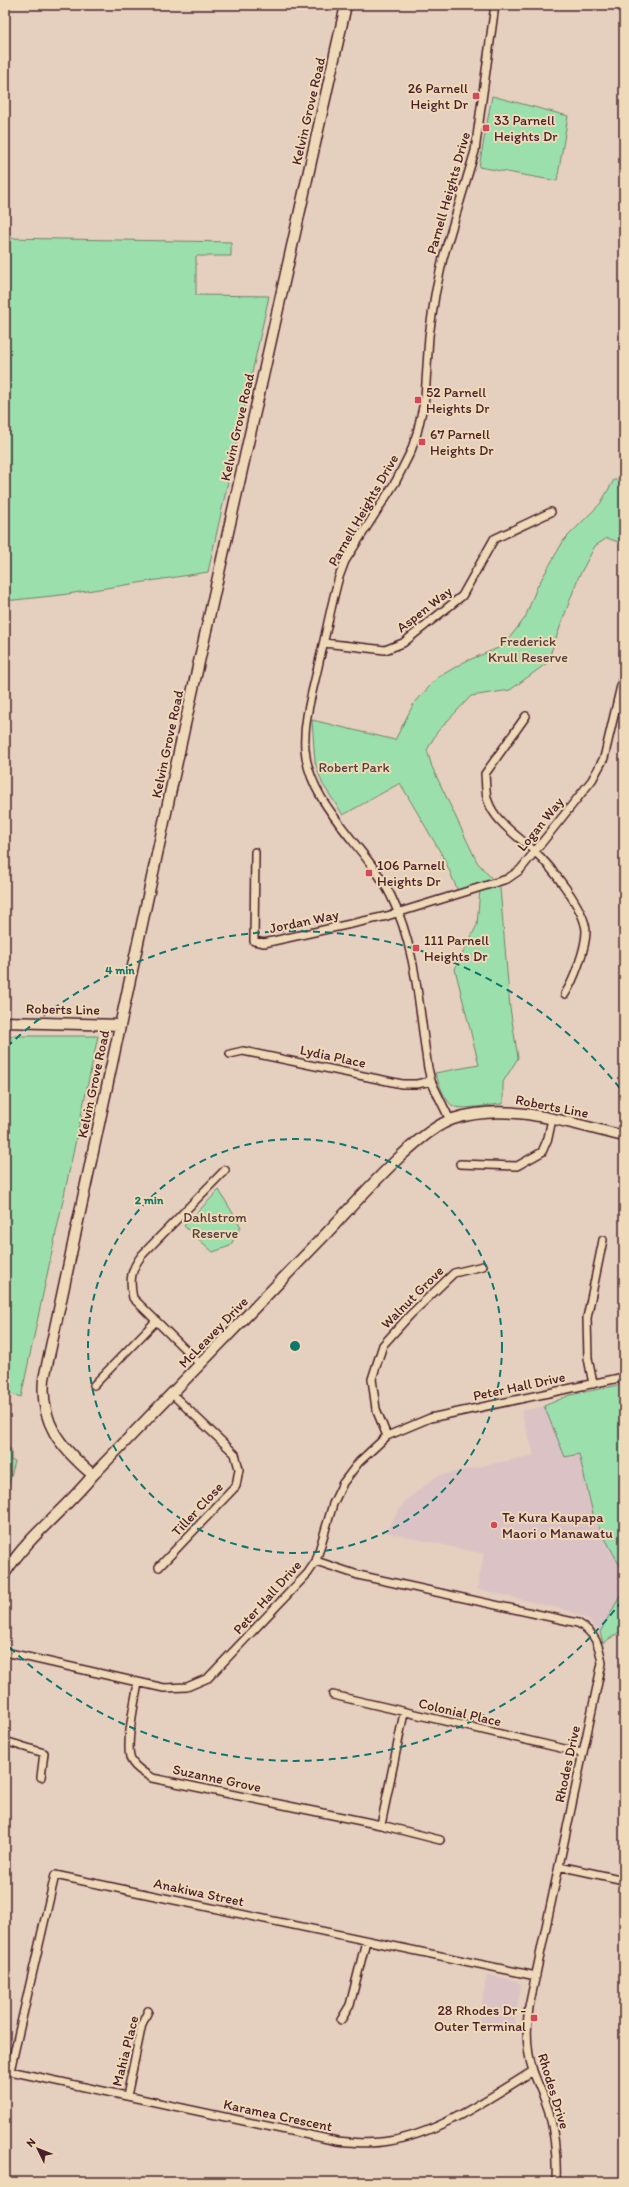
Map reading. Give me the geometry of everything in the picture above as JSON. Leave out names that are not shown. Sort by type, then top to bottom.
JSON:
[{"type":"street","name":"Kelvin Grove Road","points":[[93,1474],[62,1444],[46,1416],[42,1399],[44,1379],[186,721],[346,5]]},
{"type":"street","name":"Parnell Heights Drive","points":[[450,1120],[431,1081],[415,972],[398,912],[381,878],[315,786],[308,768],[305,749],[306,720],[331,607],[345,561],[402,471],[417,433],[425,398],[429,336],[435,295],[443,258],[475,151],[495,5]]},
{"type":"street","name":"Aspen Way","points":[[324,643],[385,650],[403,643],[462,596],[494,539],[551,512]]},
{"type":"street","name":"Logan Way","points":[[398,912],[502,882],[520,870],[592,780],[604,758],[624,674]]},
{"type":"street","points":[[526,716],[485,774],[488,801],[497,816],[535,851],[573,900],[586,931],[576,977],[565,994]]},
{"type":"street","name":"Jordan Way","points":[[255,852],[254,941],[264,943],[398,912]]},
{"type":"street","name":"Roberts Line","points":[[5,1022],[120,1025]]},
{"type":"street","name":"Lydia Place","points":[[230,1054],[243,1051],[402,1084],[417,1084],[431,1081]]},
{"type":"street","name":"Roberts Line","points":[[450,1120],[469,1115],[502,1111],[524,1113],[624,1136]]},
{"type":"street","points":[[460,1164],[517,1166],[542,1152],[548,1138],[552,1119]]},
{"type":"street","name":"McLeavey Drive","points":[[5,1573],[19,1554],[82,1488],[93,1474],[201,1365],[381,1176],[413,1146],[450,1120]]},
{"type":"street","points":[[201,1365],[133,1298],[129,1283],[133,1266],[225,1170]]},
{"type":"street","points":[[593,1384],[588,1358],[587,1318],[603,1240]]},
{"type":"street","name":"Walnut Grove","points":[[387,1436],[376,1409],[372,1380],[383,1345],[410,1315],[454,1273],[483,1266]]},
{"type":"street","points":[[94,1385],[156,1321]]},
{"type":"street","name":"Peter Hall Drive","points":[[5,1652],[138,1683],[177,1689],[196,1684],[208,1678],[293,1590],[316,1561],[333,1504],[343,1483],[359,1462],[387,1436],[430,1418],[624,1377]]},
{"type":"street","name":"Tiller Close","points":[[159,1568],[230,1493],[239,1477],[238,1461],[235,1454],[172,1394]]},
{"type":"street","name":"Rhodes Drive","points":[[316,1561],[358,1575],[578,1623],[588,1629],[598,1641],[602,1663],[526,2027],[533,2071],[549,2110],[553,2126],[556,2146],[556,2182]]},
{"type":"street","name":"Suzanne Grove","points":[[138,1683],[130,1746],[130,1758],[139,1769],[152,1778],[381,1825],[440,1840]]},
{"type":"street","name":"Colonial Place","points":[[333,1695],[404,1713],[582,1753]]},
{"type":"street","points":[[381,1825],[404,1713]]},
{"type":"street","points":[[5,1741],[44,1754],[42,1777]]},
{"type":"street","points":[[559,1866],[624,1880]]},
{"type":"street","name":"Anakiwa Street","points":[[8,2070],[55,1875],[536,1976]]},
{"type":"street","points":[[341,2020],[350,2005],[366,1940]]},
{"type":"street","name":"Mahia Place","points":[[127,2096],[142,2024],[148,2011]]},
{"type":"street","name":"Karamea Crescent","points":[[8,2070],[337,2141],[365,2144],[390,2141],[432,2130],[533,2071]]},
{"type":"shaded area","name":"Te Kura Kaupapa Maori o Manawatu","points":[[544,1406],[565,1457],[579,1454],[589,1500],[624,1573],[624,1589],[600,1632],[587,1619],[570,1611],[477,1589],[484,1554],[385,1532],[405,1501],[437,1476],[534,1455],[521,1411]]},
{"type":"shaded area","points":[[487,1975],[517,1981],[521,1984],[514,2028],[478,2024]]},
{"type":"green space","points":[[492,96],[568,116],[557,181],[479,167]]},
{"type":"green space","points":[[5,238],[231,242],[231,256],[196,256],[196,295],[269,296],[208,572],[61,595],[5,601]]},
{"type":"green space","points":[[614,480],[624,480],[624,544],[607,538],[595,546],[578,578],[547,663],[510,690],[471,696],[437,732],[427,750],[432,767],[477,862],[500,888],[510,1008],[518,1058],[503,1082],[503,1104],[469,1108],[456,1107],[447,1100],[435,1073],[479,1065],[455,969],[477,925],[480,889],[459,894],[445,860],[400,783],[343,815],[322,783],[315,762],[312,720],[395,740],[413,705],[437,678],[464,662],[503,646],[525,618],[537,587],[564,540],[600,504]]},
{"type":"green space","points":[[5,1036],[98,1036],[21,1397],[5,1392]]},
{"type":"green space","name":"Dahlstrom Reserve","points":[[219,1190],[241,1227],[230,1246],[213,1252],[184,1226]]},
{"type":"green space","points":[[624,1384],[624,1573],[594,1518],[579,1454],[565,1457],[544,1406],[570,1395]]},
{"type":"green space","points":[[5,1449],[11,1449],[11,1461],[15,1461],[5,1500]]},
{"type":"green space","points":[[624,1589],[624,1629],[603,1643],[600,1632]]},
{"type":"place","name":"26 Parnell Height Dr","points":[[476,96]]},
{"type":"place","name":"33 Parnell Heights Dr","points":[[486,128]]},
{"type":"place","name":"52 Parnell Heights Dr","points":[[418,400]]},
{"type":"place","name":"67 Parnell Heights Dr","points":[[422,442]]},
{"type":"place","name":"106 Parnell Heights Dr","points":[[369,873]]},
{"type":"place","name":"111 Parnell Heights Dr","points":[[416,948]]},
{"type":"place","name":"Te Kura Kaupapa Maori o Manawatu","points":[[494,1525]]},
{"type":"place","name":"28 Rhodes Dr - Outer Terminal","points":[[534,2018]]},
{"type":"park label","name":"Frederick Krull Reserve","points":[[528,650]]},
{"type":"park label","name":"Robert Park","points":[[354,767]]}]
